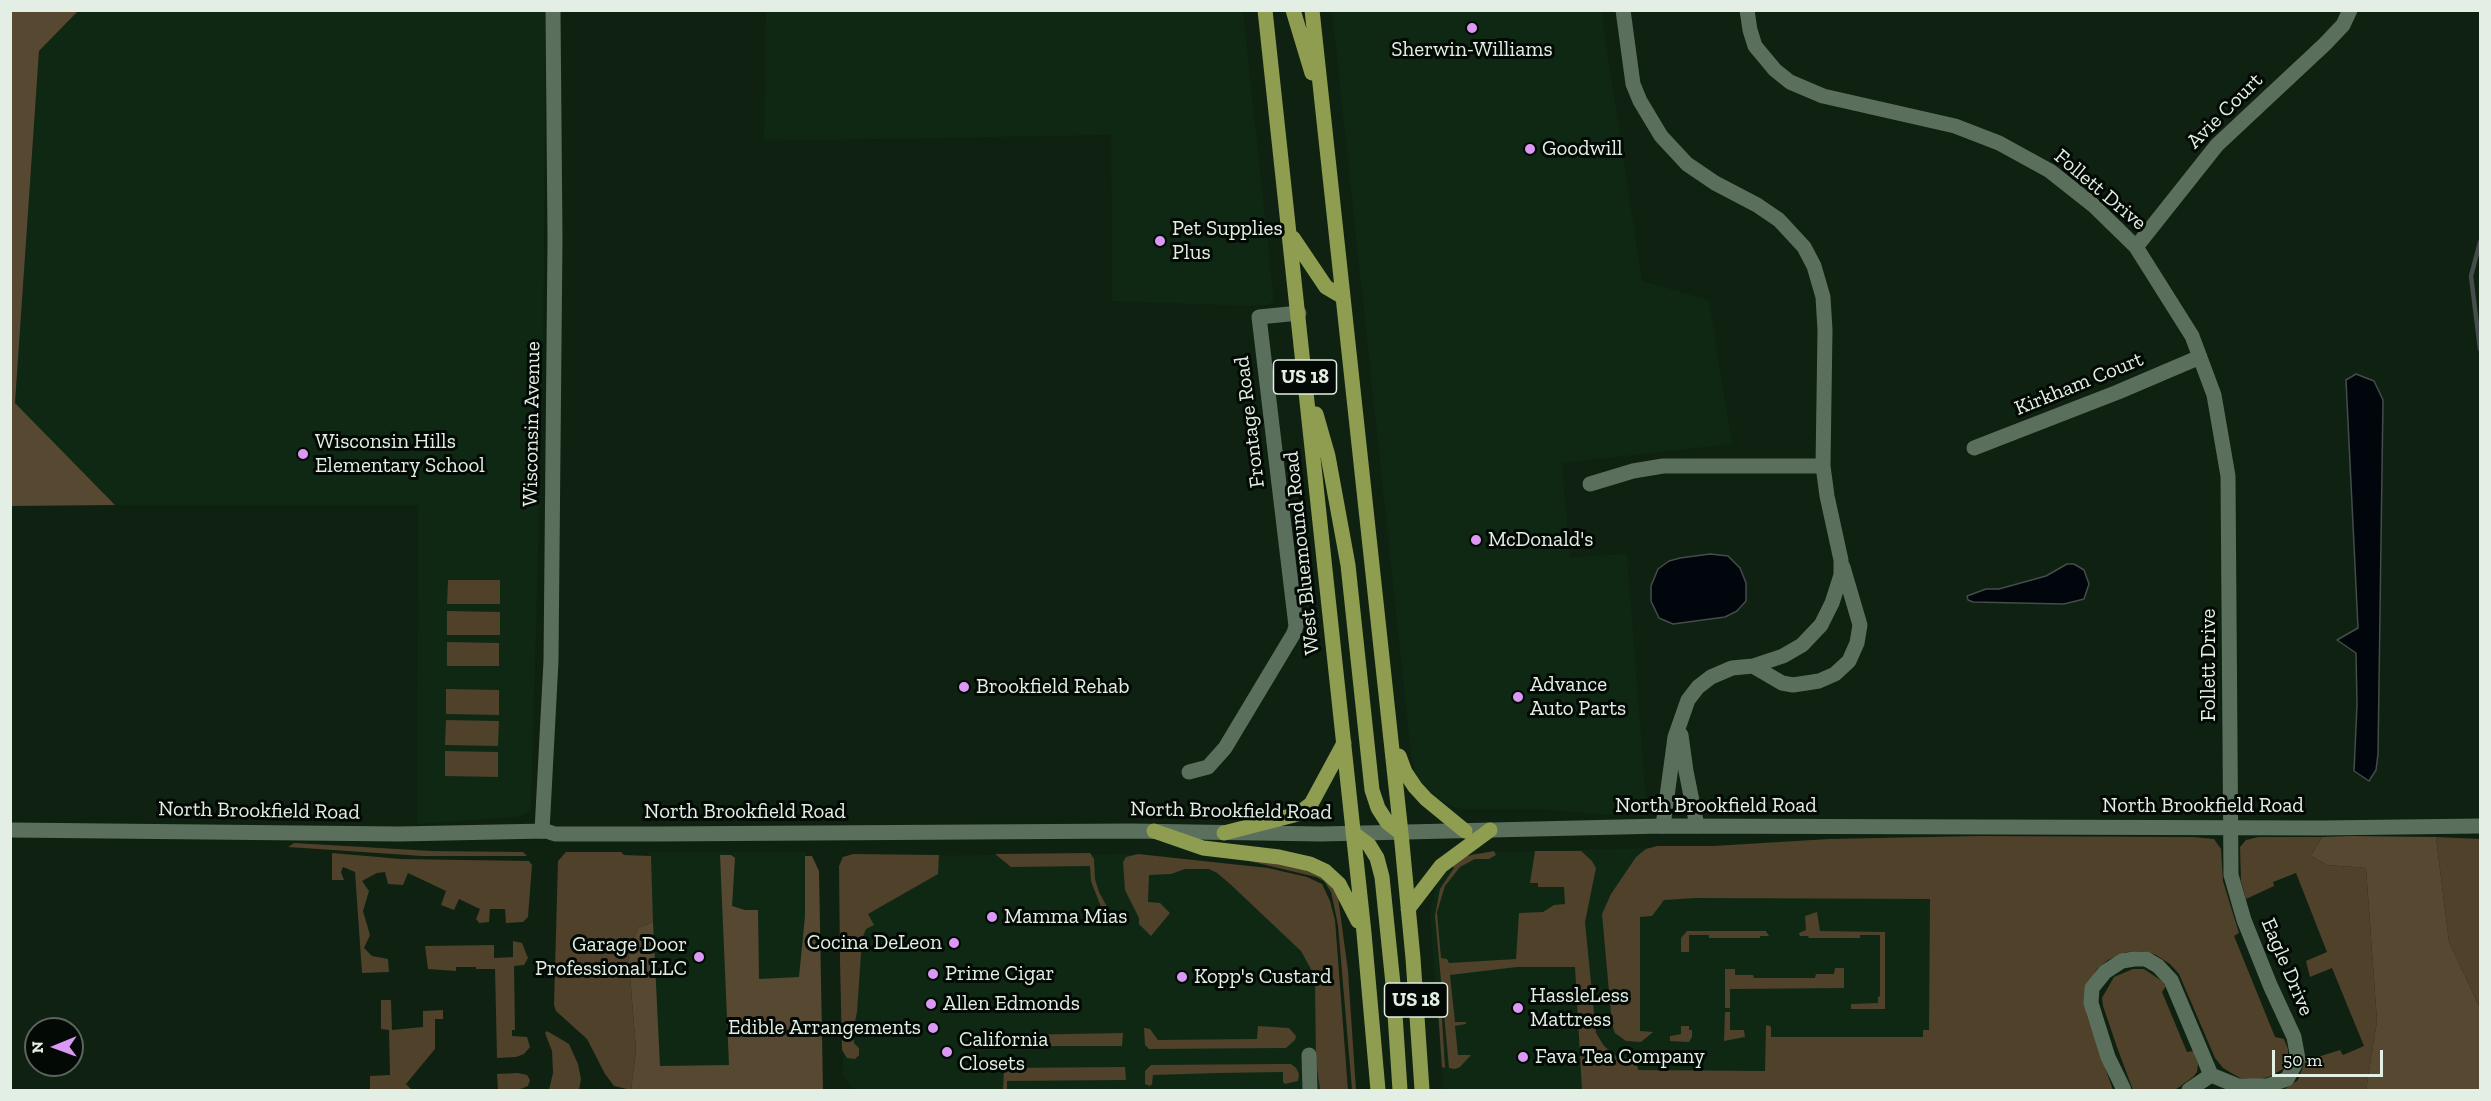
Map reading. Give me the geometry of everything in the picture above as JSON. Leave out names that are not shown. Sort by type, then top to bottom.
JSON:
[{"type":"main road","name":"West Bluemound Road","points":[[1265,10],[1364,933],[1378,1090]]},
{"type":"main road","points":[[1293,10],[1321,101]]},
{"type":"main road","name":"US 18","points":[[1312,10],[1401,833],[1422,1090]]},
{"type":"main road","points":[[1291,236],[1326,287],[1343,297]]},
{"type":"main road","points":[[1305,376],[1328,456],[1348,565],[1372,790],[1378,808],[1388,822],[1401,833]]},
{"type":"main road","points":[[1391,736],[1405,772],[1415,787],[1465,831]]},
{"type":"main road","points":[[1224,833],[1298,814],[1311,804],[1344,743]]},
{"type":"main road","points":[[1408,909],[1441,866],[1490,830]]},
{"type":"main road","points":[[1154,831],[1203,848],[1279,857],[1310,864],[1325,871],[1339,884],[1352,905],[1364,933]]},
{"type":"main road","points":[[1353,833],[1369,846],[1377,858],[1382,877],[1393,984],[1400,1090]]},
{"type":"street","points":[[1623,10],[1633,84],[1640,101],[1661,136],[1687,164],[1779,220],[1804,247],[1814,266],[1823,297],[1825,330],[1823,466],[1841,560],[1860,625],[1857,644],[1849,661],[1835,674],[1819,681],[1793,685],[1782,683],[1753,666]]},
{"type":"street","name":"Follett Drive","points":[[1747,10],[1755,46],[1775,70],[1790,82],[1823,96],[1955,126],[1999,143],[2050,171],[2092,205],[2136,248],[2192,336],[2214,395],[2228,476],[2232,826]]},
{"type":"street","name":"Avie Court","points":[[2136,248],[2217,145],[2325,44],[2343,25],[2350,10]]},
{"type":"street","name":"Wisconsin Avenue","points":[[542,831],[551,660],[555,239],[553,14]]},
{"type":"street","name":"Frontage Road","points":[[1190,772],[1208,767],[1216,761],[1294,633],[1296,626],[1259,316],[1299,313]]},
{"type":"street","name":"Kirkham Court","points":[[1974,448],[2118,392],[2200,357]]},
{"type":"street","points":[[1590,484],[1633,471],[1663,466],[1823,466]]},
{"type":"street","points":[[1663,826],[1675,737],[1681,716],[1698,687],[1711,677],[1732,668],[1753,666],[1783,656],[1802,645],[1821,625],[1838,589],[1841,560]]},
{"type":"street","points":[[1681,716],[1684,761],[1697,826]]},
{"type":"street","name":"North Brookfield Road","points":[[10,830],[418,834],[542,831],[555,834],[1154,831],[1401,833],[1663,826],[2481,826]]},
{"type":"street","name":"Eagle Drive","points":[[2211,1075],[2238,1086],[2267,1086],[2287,1079],[2298,1059],[2294,1037],[2244,920],[2231,875],[2232,826]]},
{"type":"street","points":[[2124,1090],[2108,1057],[2091,1003],[2092,988],[2105,972],[2122,961],[2134,958],[2146,959],[2158,966],[2171,980],[2211,1075],[2189,1090]]},
{"type":"street","points":[[1309,1055],[1311,1090]]},
{"type":"shaded area","points":[[10,11],[78,11],[39,51],[15,403],[115,505],[11,506]]},
{"type":"shaded area","name":"Wisconsin Hills Elementary School","points":[[78,11],[546,11],[543,366],[531,811],[517,817],[417,824],[418,505],[115,505],[15,403],[39,51]]},
{"type":"shaded area","points":[[766,11],[1243,11],[1274,301],[1267,305],[1249,306],[1112,301],[1111,135],[764,141]]},
{"type":"shaded area","points":[[1332,11],[1601,11],[1642,281],[1709,300],[1732,444],[1562,463],[1570,557],[1627,554],[1647,814],[1594,814],[1537,809],[1459,809],[1435,798],[1417,779],[1411,754]]},
{"type":"shaded area","points":[[2356,374],[2374,381],[2383,400],[2378,754],[2376,770],[2369,781],[2354,771],[2357,705],[2356,653],[2337,640],[2358,628],[2346,380]]},
{"type":"shaded area","points":[[1710,554],[1728,556],[1740,568],[1746,583],[1746,601],[1737,611],[1725,617],[1673,624],[1659,618],[1651,601],[1651,586],[1658,569],[1669,561]]},
{"type":"shaded area","points":[[2067,564],[2074,564],[2084,570],[2089,584],[2084,599],[2064,604],[1968,600],[1967,596],[1986,589],[1999,589],[2046,576]]},
{"type":"shaded area","points":[[448,580],[500,580],[500,604],[447,604]]},
{"type":"shaded area","points":[[447,611],[500,612],[500,635],[447,635]]},
{"type":"shaded area","points":[[447,642],[499,643],[499,666],[447,666]]},
{"type":"shaded area","points":[[446,689],[499,690],[499,715],[446,714]]},
{"type":"shaded area","points":[[446,720],[499,721],[498,746],[445,745]]},
{"type":"shaded area","points":[[445,751],[498,752],[498,777],[445,776]]},
{"type":"shaded area","points":[[1977,836],[1981,1090],[1443,1090],[1430,912],[1437,883],[1443,873],[1474,853],[1713,846],[1829,839]]},
{"type":"shaded area","points":[[1977,836],[2214,839],[2221,849],[2223,881],[2239,933],[2234,936],[2275,1037],[2284,1039],[2288,1049],[2288,1059],[2283,1069],[2258,1080],[2240,1078],[2223,1068],[2215,1058],[2179,974],[2170,964],[2144,951],[2126,952],[2108,960],[2097,969],[2089,982],[2085,998],[2087,1016],[2113,1090],[1582,1090],[1575,967],[1517,967],[1450,975],[1455,1022],[1466,1022],[1466,1024],[1455,1026],[1458,1055],[1471,1055],[1460,1067],[1449,1068],[1435,916],[1440,889],[1454,868],[1452,865],[1466,856],[1494,851],[1496,855],[1489,859],[1475,859],[1460,867],[1445,886],[1437,912],[1441,958],[1447,959],[1449,963],[1516,959],[1519,913],[1543,912],[1554,905],[1565,904],[1564,887],[1538,887],[1538,883],[1530,883],[1535,851],[1581,851],[1596,868],[1585,922],[1596,1033],[1604,1046],[1616,1056],[1637,1059],[1638,1070],[1765,1071],[1766,1026],[1768,1025],[1771,1027],[1771,1037],[1923,1037],[1923,1030],[1929,1030],[1930,899],[1695,898],[1664,900],[1652,916],[1640,917],[1640,1031],[1653,1032],[1641,1042],[1626,1041],[1615,1033],[1612,1025],[1602,914],[1611,894],[1636,857],[1646,849],[1657,846]]},
{"type":"shaded area","points":[[2258,837],[2322,837],[2311,856],[2327,865],[2366,868],[2377,1021],[2366,1090],[2283,1090],[2298,1080],[2305,1061],[2340,1050],[2343,1055],[2364,1046],[2332,968],[2310,977],[2306,961],[2327,952],[2296,873],[2273,882],[2274,886],[2246,899],[2241,881],[2240,847],[2246,840]]},
{"type":"shaded area","points":[[2322,837],[2436,837],[2449,942],[2480,1008],[2480,1090],[2366,1090],[2377,1021],[2366,868],[2327,865],[2311,856]]},
{"type":"shaded area","points":[[2436,837],[2480,839],[2480,1008],[2449,942]]},
{"type":"shaded area","points":[[294,843],[432,851],[523,852],[527,856],[422,856],[288,847]]},
{"type":"shaded area","points":[[566,852],[621,852],[624,855],[651,856],[653,922],[638,928],[628,950],[636,1051],[631,1090],[614,1086],[605,1074],[587,1039],[556,1011],[554,1005],[558,861]]},
{"type":"shaded area","points":[[649,852],[806,852],[809,1087],[654,1088]]},
{"type":"shaded area","points":[[332,853],[401,859],[529,861],[532,865],[528,917],[523,922],[506,923],[505,909],[490,909],[489,922],[479,923],[476,919],[480,909],[459,899],[454,910],[441,905],[446,891],[408,873],[403,885],[388,884],[385,872],[377,873],[362,881],[369,891],[363,911],[370,935],[364,948],[372,956],[388,959],[389,972],[362,973],[355,872],[343,867],[341,872],[344,880],[332,880]]},
{"type":"shaded area","points":[[1090,853],[1094,859],[1095,879],[1099,892],[1117,925],[1109,923],[1099,902],[1091,881],[1090,866],[1011,867],[995,854]]},
{"type":"shaded area","points":[[853,854],[939,855],[938,874],[868,914],[874,925],[866,929],[862,939],[854,1026],[854,1043],[859,1048],[859,1055],[855,1059],[847,1058],[842,1050],[839,866],[843,857]]},
{"type":"shaded area","points":[[1126,854],[1216,865],[1321,961],[1326,1090],[854,1090],[843,1076],[841,856]]},
{"type":"shaded area","points":[[1138,854],[1268,868],[1307,877],[1322,884],[1335,920],[1348,1090],[1320,1090],[1316,1062],[1315,982],[1301,951],[1229,883],[1209,869],[1185,869],[1171,874],[1149,875],[1148,902],[1160,903],[1170,913],[1151,936],[1139,924],[1139,918],[1125,890],[1123,862],[1126,857]]},
{"type":"shaded area","points":[[720,855],[731,855],[735,858],[732,906],[745,910],[758,910],[759,979],[799,977],[805,916],[805,856],[812,856],[819,871],[823,1090],[631,1090],[636,1051],[628,950],[638,928],[653,922],[660,1066],[729,1065]]},
{"type":"shaded area","points":[[1249,861],[1271,861],[1306,869],[1327,879],[1338,897],[1348,971],[1356,1090],[1352,1090],[1338,925],[1331,892],[1324,881],[1316,877]]},
{"type":"shaded area","points":[[1817,912],[1820,931],[1885,932],[1885,1009],[1851,1009],[1851,1004],[1878,1003],[1880,935],[1860,935],[1860,938],[1800,936],[1799,933],[1806,930],[1805,916]]},
{"type":"shaded area","points":[[1687,931],[1766,931],[1769,936],[1709,938],[1709,935],[1689,935],[1689,952],[1681,952],[1681,938]]},
{"type":"shaded area","points":[[513,941],[522,943],[528,958],[524,965],[514,966],[515,1030],[512,1030],[512,1036],[527,1037],[530,1047],[524,1054],[516,1057],[497,1058],[495,969],[456,967],[456,971],[428,969],[425,946],[494,945],[494,958],[513,957]]},
{"type":"shaded area","points":[[1835,968],[1844,968],[1844,988],[1730,989],[1730,1008],[1725,1008],[1725,969],[1735,969],[1735,975],[1753,975],[1754,978],[1815,978],[1816,974],[1834,974]]},
{"type":"shaded area","points":[[2133,969],[2144,969],[2166,986],[2162,992],[2187,1052],[2193,1051],[2198,1064],[2197,1072],[2193,1077],[2175,1090],[2133,1090],[2118,1050],[2102,998],[2114,977]]},
{"type":"shaded area","points":[[1436,981],[1442,1019],[1445,1068],[1442,1067]]},
{"type":"shaded area","points":[[381,1000],[391,1000],[392,1030],[423,1027],[423,1011],[443,1010],[443,1019],[435,1019],[435,1049],[406,1084],[411,1089],[409,1090],[370,1090],[370,1076],[390,1075],[389,1030],[381,1029]]},
{"type":"shaded area","points":[[1725,1012],[1730,1012],[1730,1030],[1744,1030],[1745,1037],[1724,1041]]},
{"type":"shaded area","points":[[1258,1026],[1289,1028],[1296,1036],[1295,1040],[1286,1048],[1149,1049],[1145,1045],[1144,1028],[1150,1029],[1158,1040],[1257,1039]]},
{"type":"shaded area","points":[[1681,1026],[1689,1026],[1689,1030],[1692,1030],[1689,1042],[1670,1041],[1670,1036],[1681,1034]]},
{"type":"shaded area","points":[[547,1031],[569,1044],[578,1064],[581,1079],[579,1090],[549,1090],[553,1073],[552,1051],[545,1033]]},
{"type":"shaded area","points":[[1123,1033],[1122,1046],[1010,1046],[1010,1039],[1014,1035]]},
{"type":"shaded area","points":[[1291,1064],[1299,1074],[1298,1081],[1285,1084],[1283,1072],[1153,1075],[1152,1084],[1150,1086],[1145,1084],[1145,1071],[1151,1065]]},
{"type":"shaded area","points":[[1125,1067],[1126,1080],[1007,1081],[1007,1090],[1003,1090],[1004,1068]]},
{"type":"shaded area","points":[[497,1074],[527,1075],[530,1080],[528,1086],[518,1090],[498,1090]]},
{"type":"waterway","points":[[2480,242],[2471,276],[2480,349]]},
{"type":"place","name":"Sherwin-Williams","points":[[1472,28]]},
{"type":"place","name":"Goodwill","points":[[1530,149]]},
{"type":"place","name":"Pet Supplies Plus","points":[[1160,241]]},
{"type":"place","name":"Wisconsin Hills Elementary School","points":[[303,454]]},
{"type":"place","name":"McDonald's","points":[[1476,540]]},
{"type":"place","name":"Brookfield Rehab","points":[[964,687]]},
{"type":"place","name":"Advance Auto Parts","points":[[1518,697]]},
{"type":"place","name":"Mamma Mias","points":[[992,917]]},
{"type":"place","name":"Cocina DeLeon","points":[[954,943]]},
{"type":"place","name":"Garage Door Professional LLC","points":[[699,957]]},
{"type":"place","name":"Prime Cigar","points":[[933,974]]},
{"type":"place","name":"Kopp's Custard","points":[[1182,977]]},
{"type":"place","name":"Allen Edmonds","points":[[931,1004]]},
{"type":"place","name":"HassleLess Mattress","points":[[1518,1008]]},
{"type":"place","name":"Edible Arrangements","points":[[933,1028]]},
{"type":"place","name":"California Closets","points":[[947,1052]]},
{"type":"place","name":"Fava Tea Company","points":[[1523,1057]]}]
